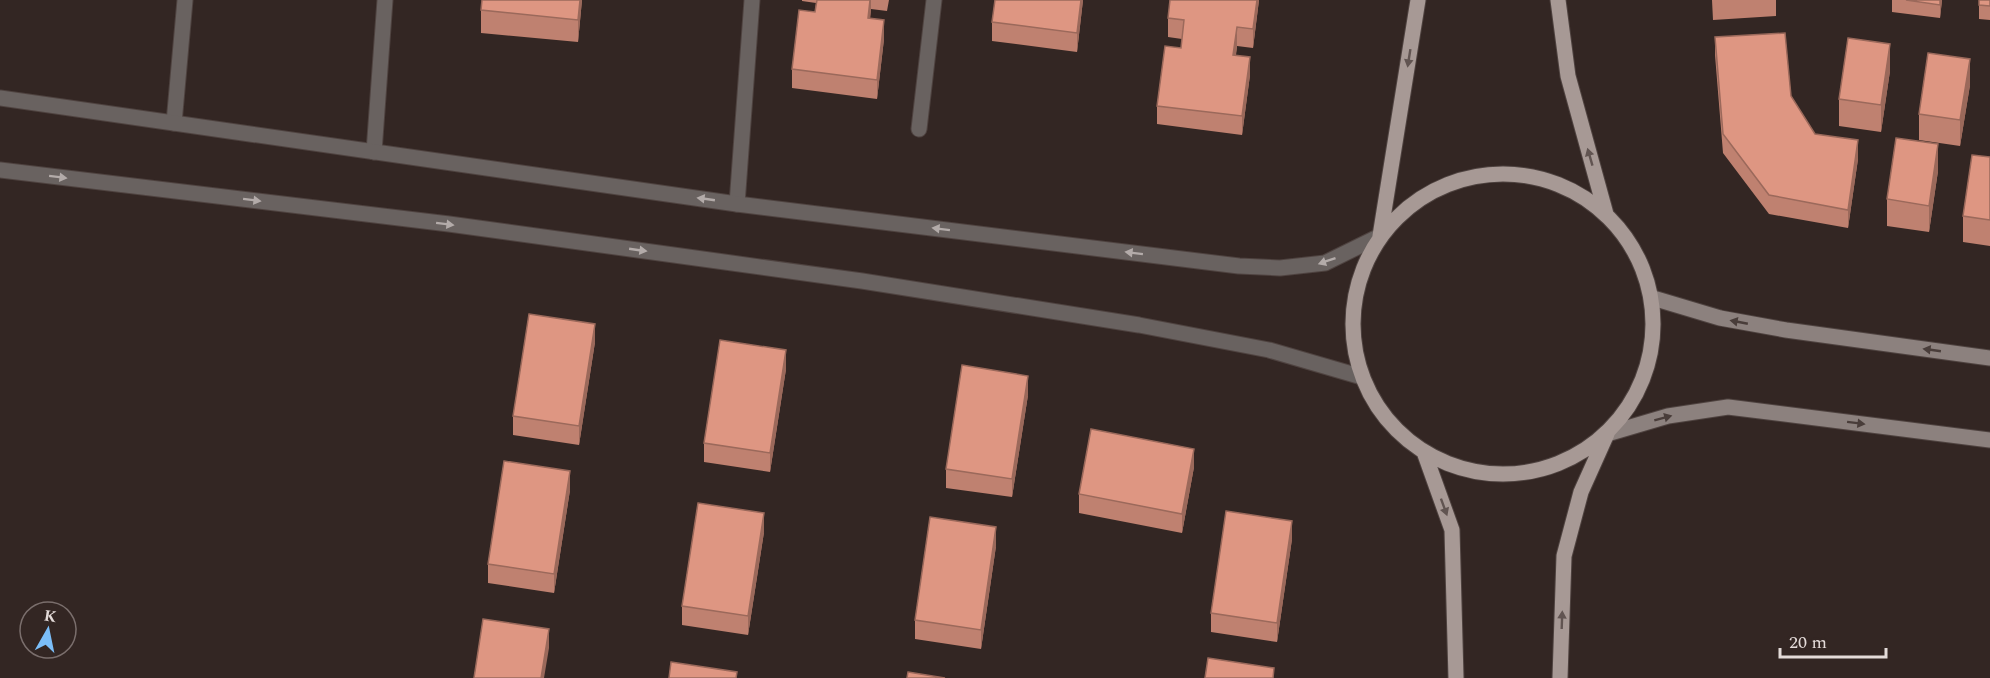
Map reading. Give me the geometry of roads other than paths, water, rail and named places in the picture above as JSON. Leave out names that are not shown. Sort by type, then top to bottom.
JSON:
[{"type":"main road","points":[[1418,0],[1380,236],[1359,280],[1352,329],[1362,377],[1386,420],[1424,452],[1469,471],[1518,474],[1566,461],[1607,434],[1668,416],[1728,406],[1990,440]]},
{"type":"main road","points":[[1558,0],[1568,76],[1606,214]]},
{"type":"main road","points":[[1380,236],[1417,200],[1463,178],[1514,173],[1564,185],[1606,214],[1636,252],[1653,298],[1653,348],[1637,394],[1607,434],[1581,492],[1564,556],[1560,678]]},
{"type":"main road","points":[[1653,298],[1720,318],[1786,330],[1990,358]]},
{"type":"main road","points":[[1424,452],[1452,530],[1456,678]]},
{"type":"street","points":[[174,123],[184,0]]},
{"type":"street","points":[[374,152],[385,0]]},
{"type":"street","points":[[737,204],[752,0]]},
{"type":"street","points":[[919,129],[934,0]]},
{"type":"street","points":[[0,98],[737,204],[1239,266],[1280,268],[1325,263],[1380,236]]},
{"type":"street","points":[[0,170],[449,224],[862,281],[1172,331],[1269,350],[1362,377]]}]
